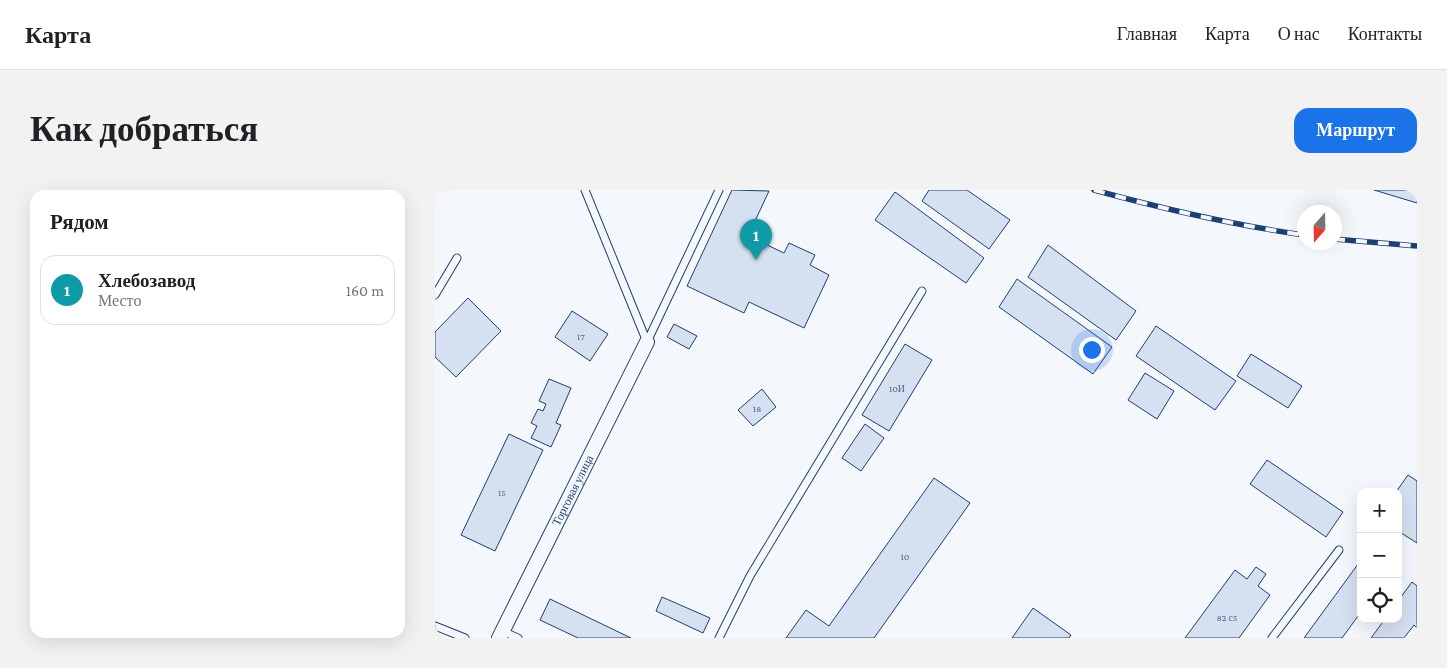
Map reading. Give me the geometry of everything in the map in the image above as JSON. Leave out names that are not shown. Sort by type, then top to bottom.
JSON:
[{"type":"street","name":"Торговая улица","points":[[500,634],[647,342]]},
{"type":"lane","points":[[585,190],[647,342]]},
{"type":"lane","points":[[647,342],[719,190]]},
{"type":"lane","points":[[435,295],[457,258]]},
{"type":"lane","points":[[719,638],[750,576],[922,291]]},
{"type":"lane","points":[[1272,638],[1339,550]]},
{"type":"lane","points":[[435,626],[465,638]]},
{"type":"lane","points":[[500,634],[519,638]]},
{"type":"building","points":[[732,190],[769,191],[748,236],[784,253],[789,243],[815,255],[810,265],[829,275],[804,328],[749,302],[744,313],[687,286]]},
{"type":"building","points":[[929,190],[967,190],[1010,220],[989,249],[922,201]]},
{"type":"building","points":[[1374,190],[1417,190],[1417,203]]},
{"type":"building","points":[[895,192],[984,258],[966,283],[875,220]]},
{"type":"building","points":[[1048,245],[1136,311],[1116,340],[1028,277]]},
{"type":"building","points":[[1017,279],[1112,347],[1093,374],[999,307]]},
{"type":"building","points":[[468,298],[501,331],[456,377],[435,357],[435,332]]},
{"type":"building","points":[[572,311],[608,334],[590,361],[555,337]]},
{"type":"building","points":[[674,324],[697,336],[689,349],[667,337]]},
{"type":"building","points":[[1156,326],[1236,381],[1215,410],[1136,356]]},
{"type":"building","points":[[905,344],[932,360],[889,431],[862,415]]},
{"type":"building","points":[[1251,354],[1302,386],[1288,408],[1237,376]]},
{"type":"building","points":[[1145,373],[1174,391],[1157,419],[1128,400]]},
{"type":"building","points":[[549,379],[571,388],[556,423],[561,425],[551,447],[531,438],[537,426],[531,423],[538,409],[543,411],[546,404],[539,401]]},
{"type":"building","points":[[762,389],[776,407],[753,426],[738,410]]},
{"type":"building","points":[[865,424],[884,438],[861,471],[842,458]]},
{"type":"building","points":[[509,434],[543,450],[495,551],[461,535]]},
{"type":"building","points":[[1267,460],[1343,512],[1326,537],[1250,484]]},
{"type":"building","points":[[1408,475],[1417,481],[1417,543],[1402,534],[1402,488],[1399,488]]},
{"type":"building","points":[[934,478],[970,503],[874,638],[786,638],[806,610],[829,626]]},
{"type":"building","points":[[1357,565],[1357,617],[1342,638],[1304,638]]},
{"type":"building","points":[[1256,567],[1266,574],[1258,586],[1270,595],[1239,638],[1185,638],[1235,570],[1247,579]]},
{"type":"building","points":[[1412,582],[1417,586],[1417,628],[1414,625],[1404,638],[1371,638],[1382,623],[1402,623],[1402,596]]},
{"type":"building","points":[[662,597],[710,618],[703,633],[656,611]]},
{"type":"building","points":[[550,599],[631,638],[578,638],[540,620]]},
{"type":"building","points":[[1033,608],[1071,635],[1069,638],[1012,638]]},
{"type":"railway","points":[[1094,190],[1199,216],[1297,234]]},
{"type":"railway","points":[[1342,240],[1417,246]]},
{"type":"place","name":"Хлебозавод","points":[[756,260]]}]
